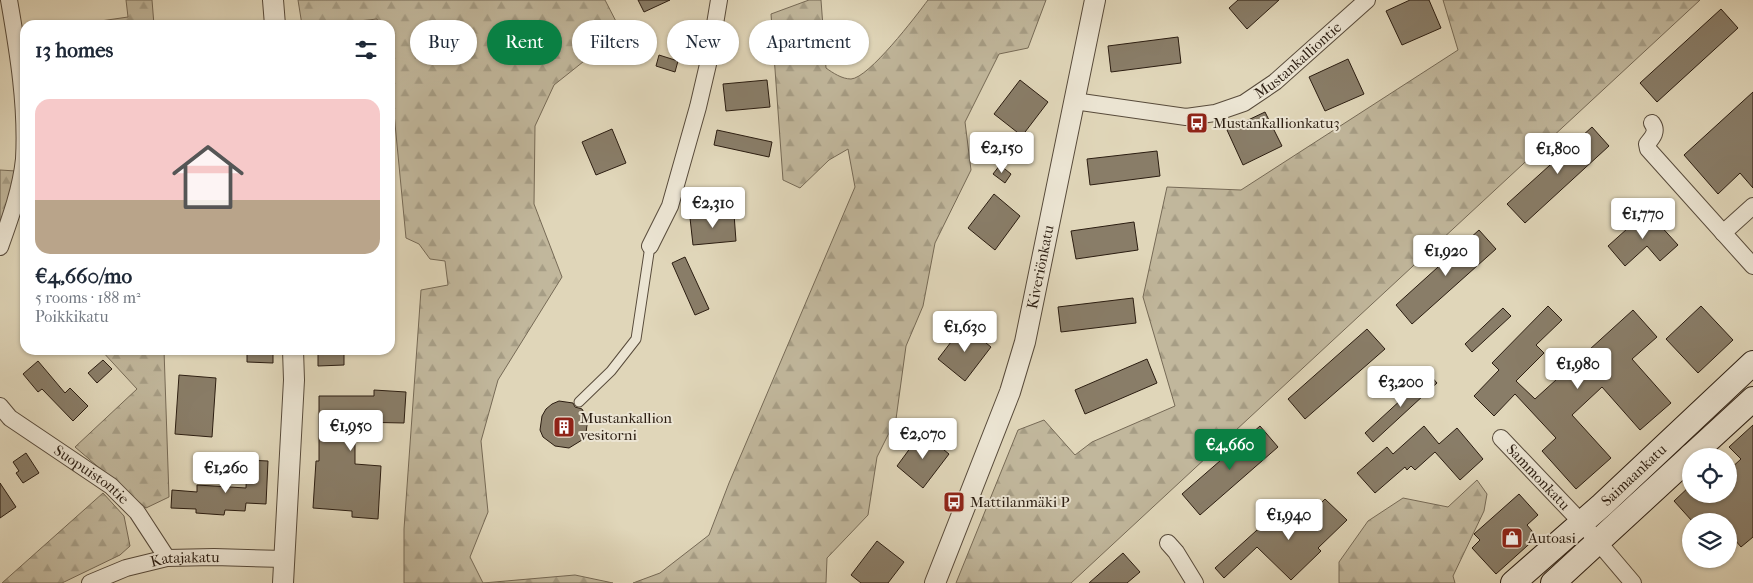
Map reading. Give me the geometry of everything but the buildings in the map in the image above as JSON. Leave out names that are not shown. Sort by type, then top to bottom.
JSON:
[{"type":"main road","name":"Saimaankatu","points":[[1513,583],[1582,523],[1753,363]]},
{"type":"main road","name":"Saimaankatu","points":[[1700,448],[1753,399]]},
{"type":"main road","name":"Saimaankatu","points":[[1553,583],[1682,464]]},
{"type":"street","points":[[9,0],[20,70]]},
{"type":"street","points":[[273,0],[275,20]]},
{"type":"street","points":[[650,246],[670,206],[698,107],[709,60],[719,0]]},
{"type":"street","name":"Kiveriönkatu","points":[[935,583],[1010,392],[1025,342],[1095,0]]},
{"type":"street","name":"Mustankalliontie","points":[[1074,101],[1186,117],[1215,113],[1244,103],[1275,82],[1367,0]]},
{"type":"street","points":[[1652,123],[1655,127],[1655,133],[1648,144],[1648,149],[1753,266]]},
{"type":"street","points":[[0,247],[14,209],[20,180]]},
{"type":"street","points":[[1723,234],[1753,206]]},
{"type":"street","points":[[283,583],[294,380],[293,355]]},
{"type":"street","name":"Suopuistontie","points":[[3,417],[111,486],[137,512],[167,558]]},
{"type":"street","name":"Sammonkatu","points":[[1502,438],[1582,523],[1634,583]]},
{"type":"street","points":[[1168,543],[1176,552],[1194,583]]},
{"type":"street","name":"Katajakatu","points":[[90,583],[126,568],[167,558],[284,558]]},
{"type":"lane","points":[[579,402],[611,371],[636,339],[650,246]]},
{"type":"green space","points":[[126,0],[152,0],[154,20],[107,20],[128,17]]},
{"type":"green space","points":[[298,0],[605,0],[615,20],[572,20],[572,65],[579,65],[554,85],[535,126],[534,204],[562,277],[498,380],[481,441],[488,512],[470,557],[483,583],[404,583],[404,529],[421,290],[448,285],[445,261],[430,259],[419,244],[406,238],[395,124],[395,20],[301,20]]},
{"type":"green space","points":[[809,0],[821,0],[822,20],[771,20],[771,14]]},
{"type":"green space","points":[[928,0],[1046,0],[1028,48],[999,54],[965,122],[971,170],[935,243],[923,306],[906,346],[896,419],[877,457],[868,515],[827,558],[826,583],[633,583],[660,573],[709,535],[729,483],[855,187],[848,149],[829,160],[800,188],[783,180],[775,65],[826,65],[826,68],[835,74],[851,79],[859,76],[880,58]]},
{"type":"green space","points":[[1443,0],[1700,0],[1071,583],[956,583],[1018,430],[1044,420],[1075,455],[1092,442],[1175,406],[1143,297],[1167,187],[1241,190],[1458,50]]},
{"type":"green space","points":[[0,170],[16,171],[6,213],[0,224]]},
{"type":"green space","points":[[106,355],[164,355],[169,497],[146,508],[75,447],[137,389]]},
{"type":"green space","points":[[1477,480],[1487,494],[1484,511],[1453,576],[1455,583],[1339,583],[1339,562],[1368,521],[1403,498],[1448,507]]},
{"type":"green space","points":[[103,493],[124,516],[130,546],[120,555],[62,583],[2,583]]},
{"type":"green space","points":[[575,575],[613,583],[483,583]]},
{"type":"place","name":"Mustankallionkatu3","points":[[1197,123]]},
{"type":"place","name":"Mustankallion vesitorni","points":[[564,427]]},
{"type":"place","name":"Mattilanmäki P","points":[[954,502]]},
{"type":"place","name":"Autoasi","points":[[1512,538]]}]
